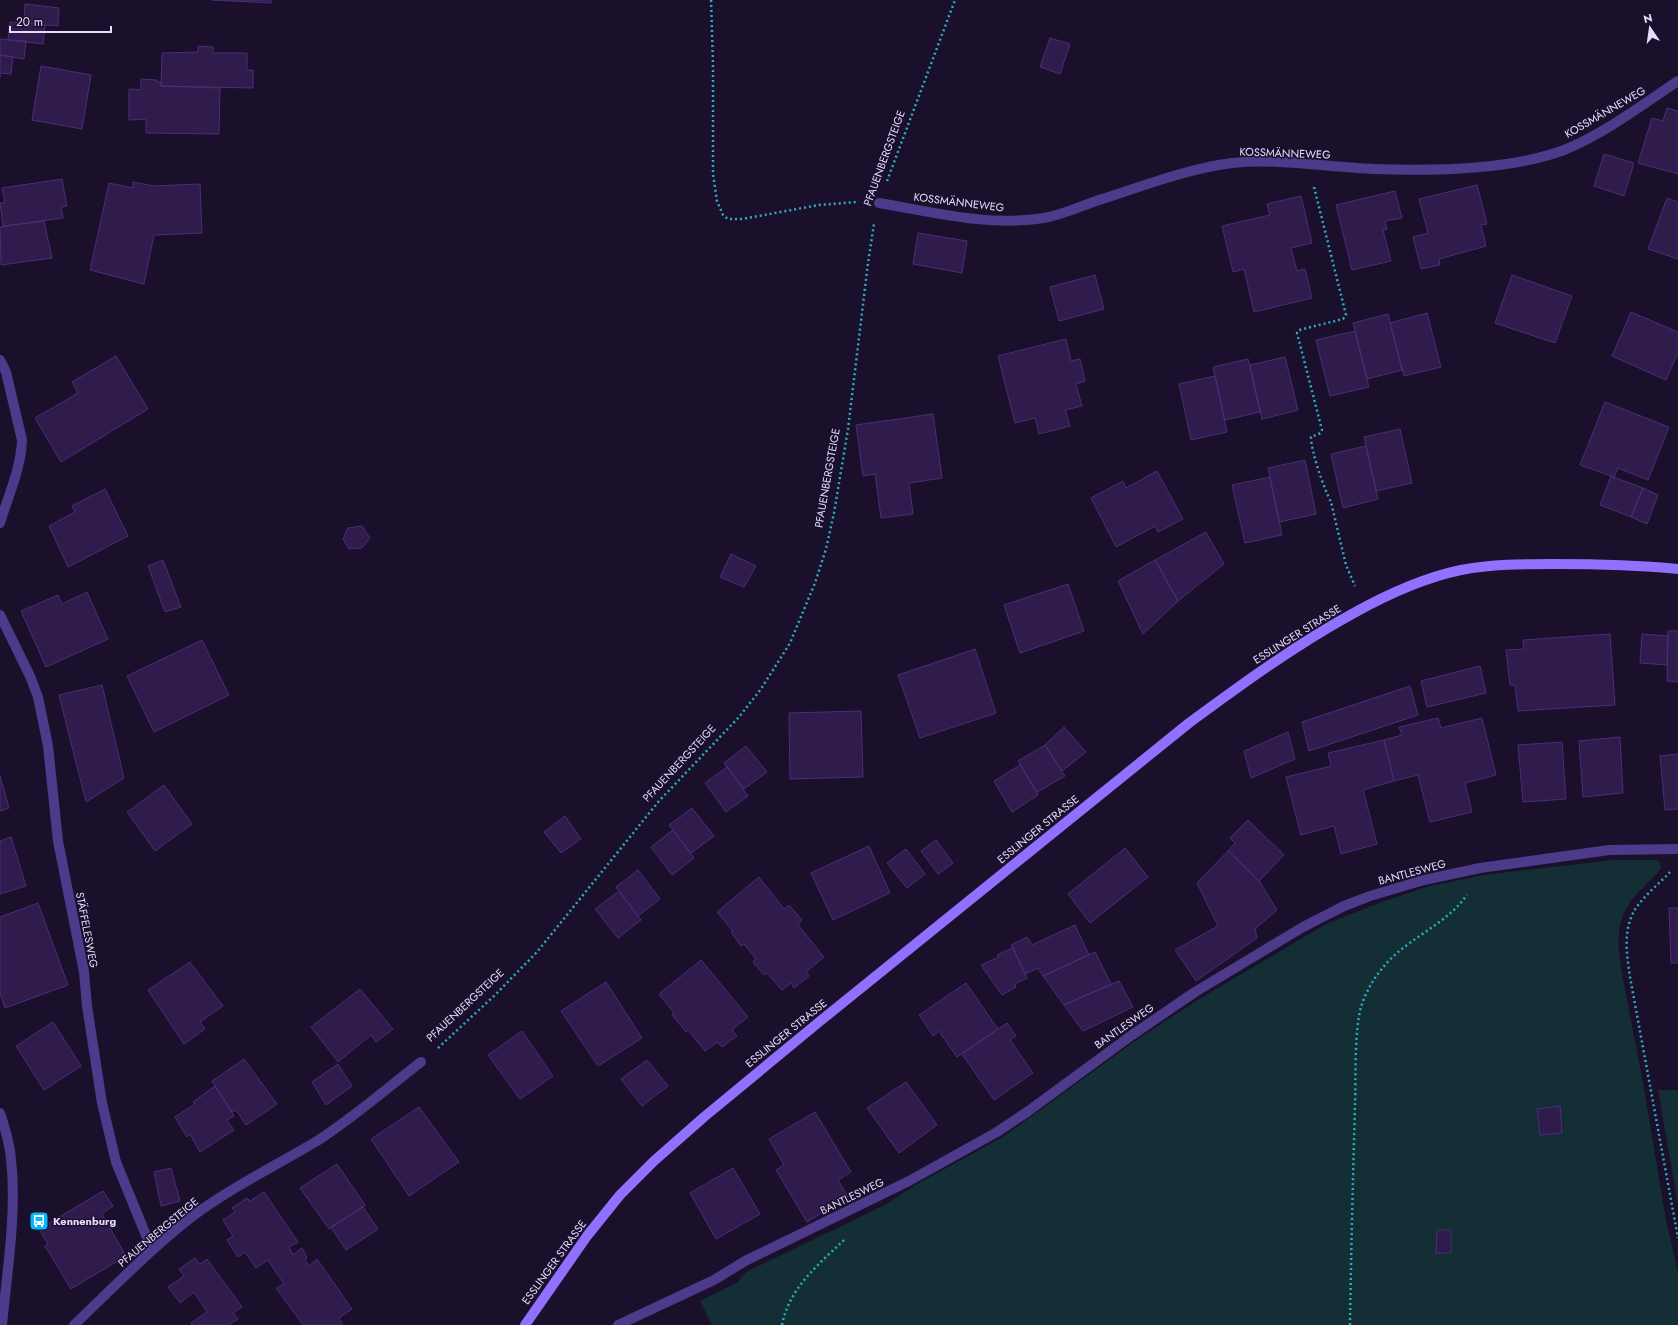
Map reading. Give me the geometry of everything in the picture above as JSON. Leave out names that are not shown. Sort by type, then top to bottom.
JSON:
[{"type":"street","name":"KOSSMÄNNEWEG","points":[[879,203],[984,220],[1000,221],[1044,218],[1175,175],[1207,167],[1234,163],[1253,162],[1373,169],[1424,170],[1483,166],[1531,159],[1558,152],[1582,141],[1678,81]]},
{"type":"street","points":[[0,360],[6,372],[22,440],[18,467],[0,523]]},
{"type":"street","name":"ESSLINGER STRASSE","points":[[525,1325],[587,1236],[620,1195],[654,1161],[694,1125],[818,1022],[1189,723],[1236,688],[1297,646],[1364,608],[1417,583],[1481,566],[1571,564],[1678,569]]},
{"type":"street","name":"STÄFFELESWEG","points":[[0,615],[30,676],[38,697],[48,746],[58,841],[84,972],[102,1103],[116,1162],[152,1250]]},
{"type":"street","name":"BANTLESWEG","points":[[618,1325],[714,1280],[745,1261],[909,1181],[997,1132],[1027,1112],[1132,1034],[1196,992],[1323,916],[1370,896],[1396,888],[1424,880],[1480,868],[1609,850],[1678,849]]},
{"type":"street","name":"PFAUENBERGSTEIGE","points":[[74,1325],[152,1250],[198,1213],[235,1188],[337,1127],[421,1062]]},
{"type":"street","points":[[0,1113],[7,1136],[13,1181],[11,1224],[2,1325]]},
{"type":"path","points":[[711,0],[713,64],[713,174],[717,202],[724,215],[728,218],[742,219],[819,206],[856,202],[879,203]]},
{"type":"path","name":"PFAUENBERGSTEIGE","points":[[421,1062],[443,1045],[537,952],[659,801],[743,712],[762,689],[790,643],[826,549],[834,513],[848,430],[868,263],[879,203],[955,0]]},
{"type":"path","points":[[1309,165],[1346,315],[1343,319],[1299,330],[1297,333],[1322,430],[1321,433],[1312,436],[1312,446],[1326,493],[1331,502],[1346,565],[1364,608]]},
{"type":"path","points":[[1350,1325],[1355,1120],[1358,1039],[1361,1009],[1366,996],[1381,970],[1404,947],[1454,911],[1470,892],[1480,868]]},
{"type":"path","points":[[1673,868],[1639,905],[1633,914],[1628,929],[1627,947],[1630,977],[1678,1238]]},
{"type":"path","points":[[782,1325],[788,1306],[803,1281],[849,1235]]},
{"type":"green space","points":[[1613,860],[1657,860],[1660,863],[1661,869],[1632,899],[1624,912],[1620,925],[1618,944],[1666,1220],[1678,1273],[1678,1325],[712,1325],[700,1301],[737,1283],[746,1272],[885,1205],[917,1184],[1003,1137],[1138,1039],[1201,998],[1326,924],[1426,887],[1484,875]]},
{"type":"green space","points":[[1658,1090],[1678,1090],[1678,1205]]},
{"type":"building","points":[[212,0],[271,0],[271,3]]},
{"type":"building","points":[[25,4],[59,8],[58,26],[24,23]]},
{"type":"building","points":[[10,22],[45,25],[43,44],[8,40]]},
{"type":"building","points":[[1050,38],[1070,44],[1060,74],[1040,67]]},
{"type":"building","points":[[0,39],[26,41],[24,59],[0,55]]},
{"type":"building","points":[[198,46],[213,47],[213,53],[247,53],[247,70],[253,70],[253,88],[161,86],[162,53],[198,52]]},
{"type":"building","points":[[0,55],[13,57],[11,74],[0,73]]},
{"type":"building","points":[[41,66],[91,75],[82,129],[32,120]]},
{"type":"building","points":[[141,79],[157,80],[157,82],[161,82],[161,86],[220,88],[219,134],[146,133],[146,119],[129,120],[129,89],[141,90]]},
{"type":"building","points":[[1667,108],[1678,111],[1678,174],[1638,163],[1652,118],[1663,121]]},
{"type":"building","points":[[1604,154],[1634,163],[1624,196],[1594,186]]},
{"type":"building","points":[[62,179],[67,206],[61,207],[63,218],[3,226],[0,203],[5,203],[2,188]]},
{"type":"building","points":[[133,182],[154,186],[200,184],[202,233],[154,235],[144,284],[90,270],[109,183],[133,188]]},
{"type":"building","points":[[1477,185],[1487,224],[1481,225],[1486,246],[1439,259],[1440,265],[1421,269],[1413,237],[1428,233],[1419,199]]},
{"type":"building","points":[[1395,191],[1402,218],[1385,221],[1387,229],[1383,230],[1391,261],[1352,270],[1336,205]]},
{"type":"building","points":[[1301,196],[1312,243],[1291,248],[1297,271],[1305,269],[1312,298],[1254,312],[1244,269],[1233,272],[1222,226],[1270,215],[1267,204]]},
{"type":"building","points":[[1667,198],[1678,202],[1678,259],[1648,249]]},
{"type":"building","points":[[44,221],[52,258],[1,265],[0,227]]},
{"type":"building","points":[[918,233],[967,241],[962,273],[913,264]]},
{"type":"building","points":[[1095,275],[1104,309],[1059,321],[1050,287]]},
{"type":"building","points":[[1512,275],[1572,296],[1555,343],[1495,323]]},
{"type":"building","points":[[1631,312],[1678,332],[1678,353],[1666,380],[1612,356]]},
{"type":"building","points":[[1427,313],[1441,367],[1404,376],[1390,323]]},
{"type":"building","points":[[1388,314],[1402,370],[1367,379],[1353,323]]},
{"type":"building","points":[[1355,331],[1369,387],[1330,396],[1316,340]]},
{"type":"building","points":[[1066,339],[1071,361],[1080,359],[1085,381],[1076,384],[1082,406],[1065,410],[1070,426],[1039,434],[1035,418],[1015,423],[998,356]]},
{"type":"building","points":[[116,356],[148,409],[61,462],[35,418],[78,393],[72,382]]},
{"type":"building","points":[[1285,357],[1298,410],[1262,419],[1250,365]]},
{"type":"building","points":[[1248,359],[1260,412],[1225,420],[1213,367]]},
{"type":"building","points":[[1215,376],[1227,432],[1191,440],[1179,384]]},
{"type":"building","points":[[1605,402],[1669,427],[1648,480],[1618,468],[1614,477],[1580,465]]},
{"type":"building","points":[[933,414],[942,478],[909,483],[913,514],[881,518],[875,474],[863,476],[856,425]]},
{"type":"building","points":[[1400,429],[1412,483],[1376,491],[1364,437]]},
{"type":"building","points":[[1366,446],[1378,499],[1343,508],[1331,454]]},
{"type":"building","points":[[1305,460],[1316,514],[1279,522],[1268,468]]},
{"type":"building","points":[[1157,471],[1183,519],[1158,532],[1155,526],[1116,547],[1091,498],[1123,481],[1126,488]]},
{"type":"building","points":[[1611,476],[1643,488],[1631,517],[1600,505]]},
{"type":"building","points":[[1270,477],[1282,535],[1245,543],[1232,485]]},
{"type":"building","points":[[1643,488],[1658,495],[1647,524],[1631,517]]},
{"type":"building","points":[[105,489],[128,536],[68,567],[49,526],[75,512],[72,506]]},
{"type":"building","points":[[362,526],[370,538],[362,548],[349,549],[343,539],[348,528]]},
{"type":"building","points":[[1206,532],[1224,564],[1178,601],[1155,560]]},
{"type":"building","points":[[731,554],[756,566],[744,587],[720,577]]},
{"type":"building","points":[[163,560],[181,607],[165,612],[148,566]]},
{"type":"building","points":[[1155,560],[1178,601],[1143,634],[1118,581]]},
{"type":"building","points":[[1068,584],[1084,631],[1020,653],[1004,605]]},
{"type":"building","points":[[87,592],[108,639],[46,667],[21,611],[58,595],[62,604]]},
{"type":"building","points":[[1668,631],[1678,631],[1678,682],[1667,681]]},
{"type":"building","points":[[1610,634],[1615,705],[1518,711],[1515,685],[1510,685],[1506,650],[1524,649],[1523,640]]},
{"type":"building","points":[[1642,634],[1668,636],[1667,665],[1640,663]]},
{"type":"building","points":[[202,640],[229,695],[154,732],[127,676]]},
{"type":"building","points":[[975,649],[996,713],[920,738],[898,675]]},
{"type":"building","points":[[1480,666],[1486,693],[1427,707],[1421,681]]},
{"type":"building","points":[[102,685],[124,778],[86,802],[59,695]]},
{"type":"building","points":[[1410,686],[1418,715],[1309,751],[1302,722]]},
{"type":"building","points":[[861,711],[863,777],[790,779],[789,713]]},
{"type":"building","points":[[1438,718],[1441,728],[1482,718],[1496,775],[1465,783],[1472,812],[1430,822],[1418,775],[1394,781],[1384,740],[1402,735],[1399,727]]},
{"type":"building","points":[[1064,727],[1086,752],[1062,771],[1045,745]]},
{"type":"building","points":[[1288,732],[1295,759],[1251,778],[1244,751]]},
{"type":"building","points":[[1620,737],[1623,793],[1583,797],[1579,741]]},
{"type":"building","points":[[1384,740],[1394,781],[1363,790],[1377,844],[1341,854],[1334,826],[1301,835],[1286,777],[1331,766],[1328,753]]},
{"type":"building","points":[[1562,742],[1566,799],[1523,802],[1518,745]]},
{"type":"building","points":[[1045,745],[1065,776],[1037,792],[1018,761]]},
{"type":"building","points":[[746,746],[767,772],[744,789],[724,763]]},
{"type":"building","points":[[1678,754],[1678,809],[1665,810],[1660,756]]},
{"type":"building","points":[[1020,765],[1038,795],[1012,812],[994,781]]},
{"type":"building","points":[[727,767],[748,796],[726,812],[705,783]]},
{"type":"building","points":[[0,776],[9,808],[0,811]]},
{"type":"building","points":[[164,785],[192,824],[155,851],[127,812]]},
{"type":"building","points":[[692,808],[714,836],[691,853],[669,825]]},
{"type":"building","points":[[565,816],[581,839],[561,853],[544,832]]},
{"type":"building","points":[[1248,820],[1284,855],[1259,881],[1228,851],[1235,843],[1230,838]]},
{"type":"building","points":[[673,830],[694,858],[672,875],[651,847]]},
{"type":"building","points":[[11,837],[26,886],[0,894],[0,841]]},
{"type":"building","points":[[936,840],[953,863],[938,874],[921,851]]},
{"type":"building","points":[[869,846],[890,893],[833,920],[811,873]]},
{"type":"building","points":[[1125,848],[1148,877],[1090,923],[1068,894]]},
{"type":"building","points":[[906,849],[925,874],[907,888],[887,863]]},
{"type":"building","points":[[1228,851],[1259,881],[1277,910],[1255,929],[1257,938],[1196,981],[1175,950],[1218,926],[1197,883]]},
{"type":"building","points":[[638,870],[660,899],[638,916],[616,887]]},
{"type":"building","points":[[759,877],[784,909],[789,905],[802,920],[798,925],[824,957],[806,972],[809,976],[794,988],[791,983],[782,990],[767,973],[764,975],[753,962],[756,959],[744,944],[741,946],[731,932],[733,931],[717,912]]},
{"type":"building","points":[[619,891],[641,920],[618,938],[595,909]]},
{"type":"building","points":[[38,903],[68,985],[5,1008],[0,993],[0,917]]},
{"type":"building","points":[[1669,908],[1678,908],[1678,963],[1671,963]]},
{"type":"building","points":[[1075,925],[1089,955],[1043,976],[1038,968],[1025,974],[1011,945],[1027,937],[1032,945]]},
{"type":"building","points":[[1013,948],[1027,978],[1015,984],[1016,987],[1002,995],[981,965],[999,957],[997,955]]},
{"type":"building","points":[[1095,952],[1111,984],[1064,1005],[1043,976]]},
{"type":"building","points":[[701,960],[748,1017],[732,1030],[737,1036],[722,1047],[717,1042],[705,1051],[688,1030],[686,1032],[672,1015],[674,1013],[659,994]]},
{"type":"building","points":[[190,962],[223,1006],[200,1022],[205,1029],[184,1044],[148,990]]},
{"type":"building","points":[[1119,981],[1133,1007],[1083,1031],[1064,1005]]},
{"type":"building","points":[[606,982],[642,1038],[598,1066],[561,1011]]},
{"type":"building","points":[[966,983],[998,1029],[957,1057],[939,1031],[933,1036],[919,1015]]},
{"type":"building","points":[[360,989],[393,1029],[376,1042],[371,1035],[338,1062],[311,1027]]},
{"type":"building","points":[[53,1022],[81,1066],[44,1090],[16,1046]]},
{"type":"building","points":[[1007,1023],[1016,1036],[1010,1040],[1033,1073],[994,1100],[962,1054]]},
{"type":"building","points":[[522,1031],[553,1076],[520,1099],[488,1055]]},
{"type":"building","points":[[244,1059],[277,1104],[246,1125],[236,1110],[232,1112],[212,1081]]},
{"type":"building","points":[[647,1060],[668,1086],[642,1106],[621,1079]]},
{"type":"building","points":[[338,1064],[352,1086],[326,1105],[312,1082]]},
{"type":"building","points":[[906,1082],[937,1125],[899,1153],[867,1108]]},
{"type":"building","points":[[215,1086],[234,1116],[227,1120],[234,1130],[200,1152],[190,1134],[187,1137],[175,1117],[195,1104],[193,1102]]},
{"type":"building","points":[[1560,1106],[1562,1133],[1540,1135],[1537,1109]]},
{"type":"building","points":[[419,1107],[459,1162],[409,1196],[371,1139]]},
{"type":"building","points":[[815,1112],[851,1172],[838,1180],[848,1197],[807,1222],[776,1170],[784,1165],[769,1139]]},
{"type":"building","points":[[337,1164],[365,1205],[329,1229],[300,1188]]},
{"type":"building","points":[[171,1168],[180,1201],[161,1206],[154,1172]]},
{"type":"building","points":[[733,1168],[760,1214],[716,1239],[690,1193]]},
{"type":"building","points":[[103,1191],[113,1206],[102,1214],[126,1256],[71,1289],[45,1246],[48,1244],[39,1229]]},
{"type":"building","points":[[264,1192],[298,1242],[289,1247],[293,1255],[302,1248],[307,1258],[305,1260],[309,1266],[317,1259],[352,1309],[339,1318],[343,1325],[303,1325],[276,1288],[284,1284],[268,1260],[256,1268],[245,1252],[238,1257],[227,1240],[233,1236],[223,1220],[235,1212],[232,1208],[247,1198],[250,1201]]},
{"type":"building","points":[[363,1207],[378,1229],[346,1250],[331,1227]]},
{"type":"building","points":[[1437,1230],[1451,1230],[1451,1253],[1436,1253]]},
{"type":"building","points":[[195,1258],[200,1264],[207,1259],[242,1307],[233,1313],[238,1319],[228,1325],[192,1325],[191,1323],[207,1312],[194,1292],[180,1303],[168,1287],[184,1276],[179,1269]]},
{"type":"place","name":"Kennenburg","points":[[39,1221]]}]
